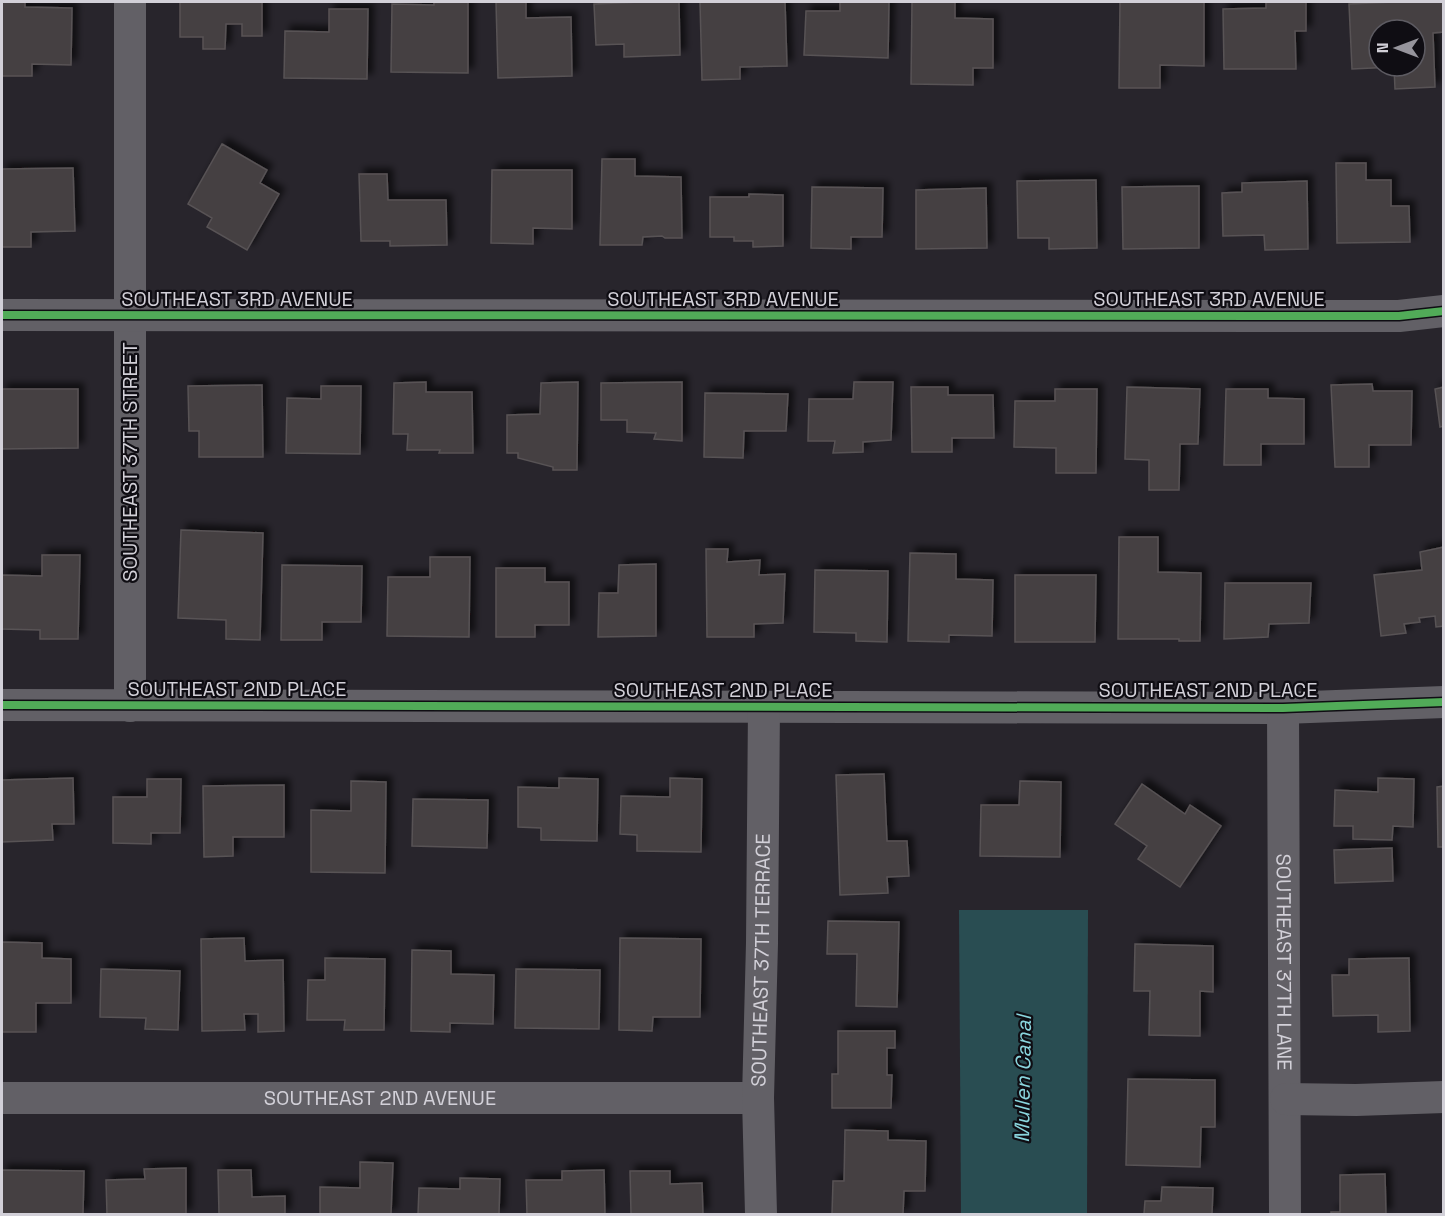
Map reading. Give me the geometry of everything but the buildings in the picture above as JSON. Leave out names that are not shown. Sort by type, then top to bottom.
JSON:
[{"type":"street","name":"SOUTHEAST 37TH STREET","points":[[130,2],[130,706]]},
{"type":"street","name":"SOUTHEAST 3RD AVENUE","points":[[2,315],[1399,316],[1443,311]]},
{"type":"street","name":"SOUTHEAST 2ND PLACE","points":[[2,705],[1283,708],[1443,702]]},
{"type":"street","name":"SOUTHEAST 37TH TERRACE","points":[[761,1215],[758,1098],[764,706]]},
{"type":"street","name":"SOUTHEAST 37TH LANE","points":[[1283,708],[1285,1215]]},
{"type":"street","points":[[1286,1099],[1356,1100],[1443,1097]]},
{"type":"street","name":"SOUTHEAST 2ND AVENUE","points":[[2,1098],[758,1098]]},
{"type":"water","name":"Mullen Canal","points":[[959,910],[1088,910],[1087,1214],[961,1214]]},
{"type":"cycle path","points":[[2,315],[1399,316],[1444,311]]},
{"type":"cycle path","points":[[2,705],[1283,708],[1444,702]]}]
